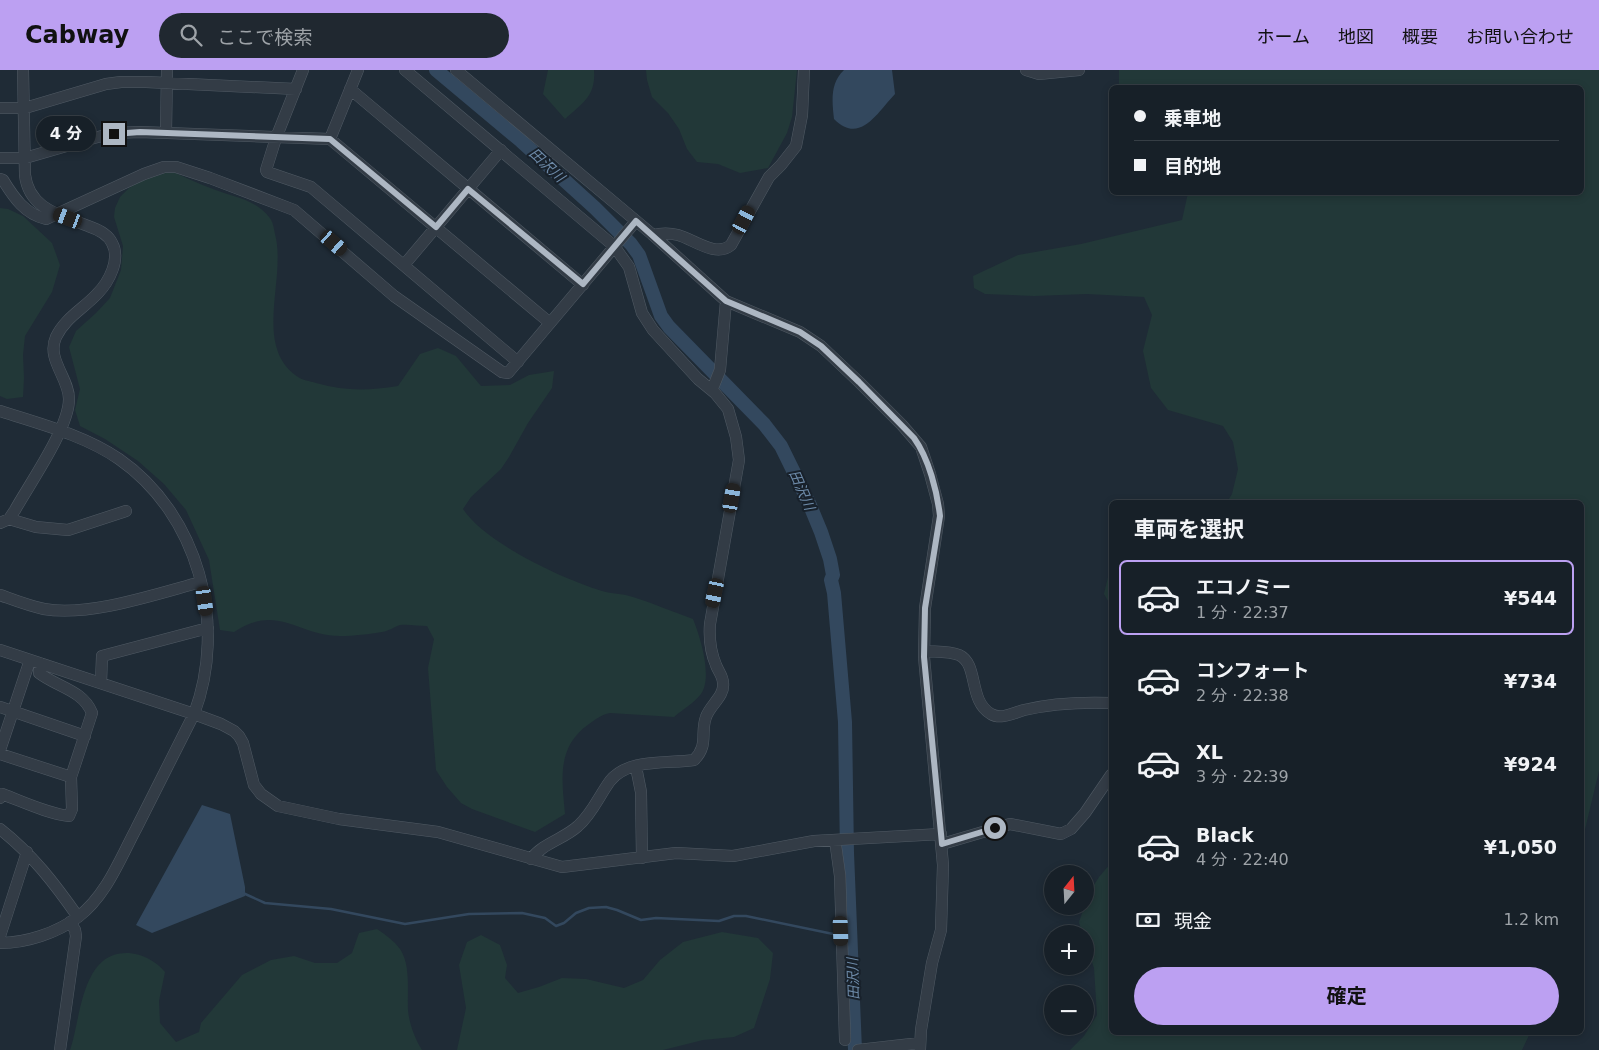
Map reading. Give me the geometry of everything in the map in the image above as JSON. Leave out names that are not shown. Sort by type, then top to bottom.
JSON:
[{"type":"street","points":[[23,70],[25,108],[24,158],[26,185],[30,194],[44,208],[104,233],[114,245],[115,259],[110,277],[97,294],[71,316],[54,341],[53,352],[57,367],[66,384],[67,409],[60,431],[4,521],[68,530],[126,511]]},
{"type":"street","points":[[166,70],[166,133]]},
{"type":"street","points":[[303,70],[276,138],[267,172],[311,187],[518,362]]},
{"type":"street","points":[[330,139],[358,70]]},
{"type":"street","points":[[405,70],[614,246],[629,267],[642,313],[653,330],[680,361],[714,387],[728,409],[736,437],[739,460],[710,624],[709,641],[712,655],[724,682],[720,696],[711,707],[706,718],[702,750],[694,760],[636,766],[618,773],[610,781],[588,816],[580,825],[570,833],[536,852],[531,859]]},
{"type":"street","points":[[456,70],[653,235],[726,301],[800,332],[821,346],[902,425],[921,447],[930,474],[940,516],[925,608],[924,651],[943,865],[941,930],[932,962],[920,1047],[858,1050]]},
{"type":"street","points":[[653,235],[660,233],[676,234],[716,250],[727,248],[731,245],[769,177],[796,146],[802,115],[804,70]]},
{"type":"street","points":[[1026,70],[1039,74],[1079,70]]},
{"type":"street","points":[[0,108],[25,108],[106,84],[146,82],[296,89]]},
{"type":"street","points":[[350,89],[583,284]]},
{"type":"street","points":[[0,158],[24,158],[114,134],[140,132],[330,139],[550,323]]},
{"type":"street","points":[[404,265],[501,150]]},
{"type":"street","points":[[2,182],[25,209],[34,216],[46,219],[164,167],[176,167],[294,210],[394,296],[502,372],[508,373],[636,221]]},
{"type":"street","points":[[714,387],[720,370],[726,301]]},
{"type":"street","points":[[0,410],[88,441],[118,458],[143,478],[164,502],[181,530],[193,556],[201,582],[208,628],[207,651],[201,692],[194,714],[108,883],[87,909],[74,920],[25,942],[0,943]]},
{"type":"street","points":[[0,595],[44,609],[76,610],[137,598],[201,582]]},
{"type":"street","points":[[101,683],[102,656],[208,628]]},
{"type":"street","points":[[0,650],[194,714],[234,731],[243,743],[254,785],[261,794],[278,806],[340,819],[438,832],[465,838],[562,867],[676,853],[733,856],[814,841],[941,839],[1010,824],[1061,834],[1071,828],[1085,813],[1109,778]]},
{"type":"street","points":[[924,651],[952,653],[964,659],[970,670],[980,704],[990,714],[997,716],[1008,716],[1052,704],[1109,703]]},
{"type":"street","points":[[35,661],[13,711],[0,752],[71,778]]},
{"type":"street","points":[[0,798],[2,794],[48,811],[69,816],[72,809],[71,778],[92,713],[88,704],[74,692],[39,673],[35,661]]},
{"type":"street","points":[[0,707],[85,736]]},
{"type":"street","points":[[636,766],[640,792],[642,858]]},
{"type":"street","points":[[0,828],[27,852],[54,882],[74,920],[76,936],[60,1050]]},
{"type":"street","points":[[835,840],[840,876],[845,1040]]},
{"type":"street","points":[[0,936],[27,852]]},
{"type":"green space","points":[[548,70],[594,70],[593,86],[590,93],[583,103],[565,119],[543,94]]},
{"type":"green space","points":[[646,70],[797,70],[792,117],[787,133],[768,168],[740,173],[718,164],[697,162],[687,149],[679,129],[668,113],[652,97]]},
{"type":"green space","points":[[1119,70],[1599,70],[1599,771],[1584,834],[1584,500],[1228,500],[1232,494],[1238,469],[1233,442],[1223,426],[1168,410],[1151,388],[1143,351],[1152,315],[1144,297],[1087,294],[1034,296],[985,294],[974,288],[973,276],[1018,255],[1081,244],[1182,220],[1188,195],[1584,195],[1584,85],[1119,84]]},
{"type":"green space","points":[[171,171],[250,202],[263,211],[270,219],[274,227],[278,252],[274,311],[274,330],[277,348],[284,364],[298,377],[327,386],[347,389],[376,389],[398,386],[420,354],[438,348],[456,356],[481,386],[510,385],[529,375],[554,371],[552,388],[528,423],[509,457],[501,469],[471,497],[463,509],[489,535],[549,570],[589,587],[632,597],[693,619],[702,646],[706,667],[706,678],[701,694],[674,717],[610,713],[601,716],[578,733],[566,754],[564,765],[565,814],[535,832],[472,809],[461,803],[436,770],[428,668],[434,639],[427,626],[400,625],[382,632],[340,636],[325,635],[288,623],[263,620],[249,624],[234,632],[220,630],[209,560],[186,510],[164,484],[138,461],[105,439],[80,426],[75,410],[80,389],[69,347],[76,331],[110,298],[121,270],[123,246],[114,217],[115,208],[120,197],[129,188],[139,182]]},
{"type":"green space","points":[[0,208],[8,209],[23,216],[52,243],[60,265],[52,292],[25,336],[23,397],[7,399],[0,396]]},
{"type":"green space","points":[[1109,573],[1109,603],[1104,594]]},
{"type":"green space","points":[[1109,865],[1109,1035],[1529,1035],[1522,1050],[1070,1050],[1085,1035],[1094,1035],[1094,1020],[1097,1015],[1094,925],[1080,925],[1079,922],[1081,915],[1094,915],[1094,885]]},
{"type":"green space","points":[[377,929],[395,943],[406,963],[408,1010],[413,1031],[422,1050],[70,1050],[81,1005],[92,974],[101,963],[113,955],[129,953],[139,955],[153,961],[165,972],[159,1001],[160,1023],[176,1042],[199,1032],[201,1023],[242,975],[271,960],[294,956],[315,963],[337,963],[352,953],[359,933]]},
{"type":"green space","points":[[722,932],[758,938],[773,953],[770,979],[754,1028],[734,1037],[703,1040],[663,1050],[457,1050],[466,1008],[459,965],[467,942],[481,935],[500,945],[507,965],[505,978],[518,993],[562,978],[586,979],[624,988],[643,980],[660,960],[683,942]]},
{"type":"water","points":[[844,70],[892,70],[895,94],[875,117],[860,128],[852,129],[843,126],[834,119],[834,86],[839,75]]},
{"type":"water","points":[[202,805],[230,814],[245,887],[245,896],[152,933],[136,925]]},
{"type":"waterway","name":"田沢川","points":[[436,70],[521,141],[595,208],[631,244],[639,255],[661,316],[669,327],[764,424],[781,446],[809,503],[821,532],[833,575],[831,580],[834,593],[845,722],[847,853],[855,1050]]},
{"type":"waterway","points":[[243,893],[265,903],[331,909],[405,924],[469,914],[522,913],[545,918],[556,926],[564,923],[576,913],[589,908],[606,907],[641,920],[656,918],[719,921],[734,916],[746,916],[838,935]]},
{"type":"route","points":[[114,134],[140,132],[330,139],[436,227],[468,189],[583,284],[636,221],[726,301],[800,332],[821,346],[859,382],[921,447],[930,474],[940,516],[925,608],[924,657],[942,844],[995,828]]}]
